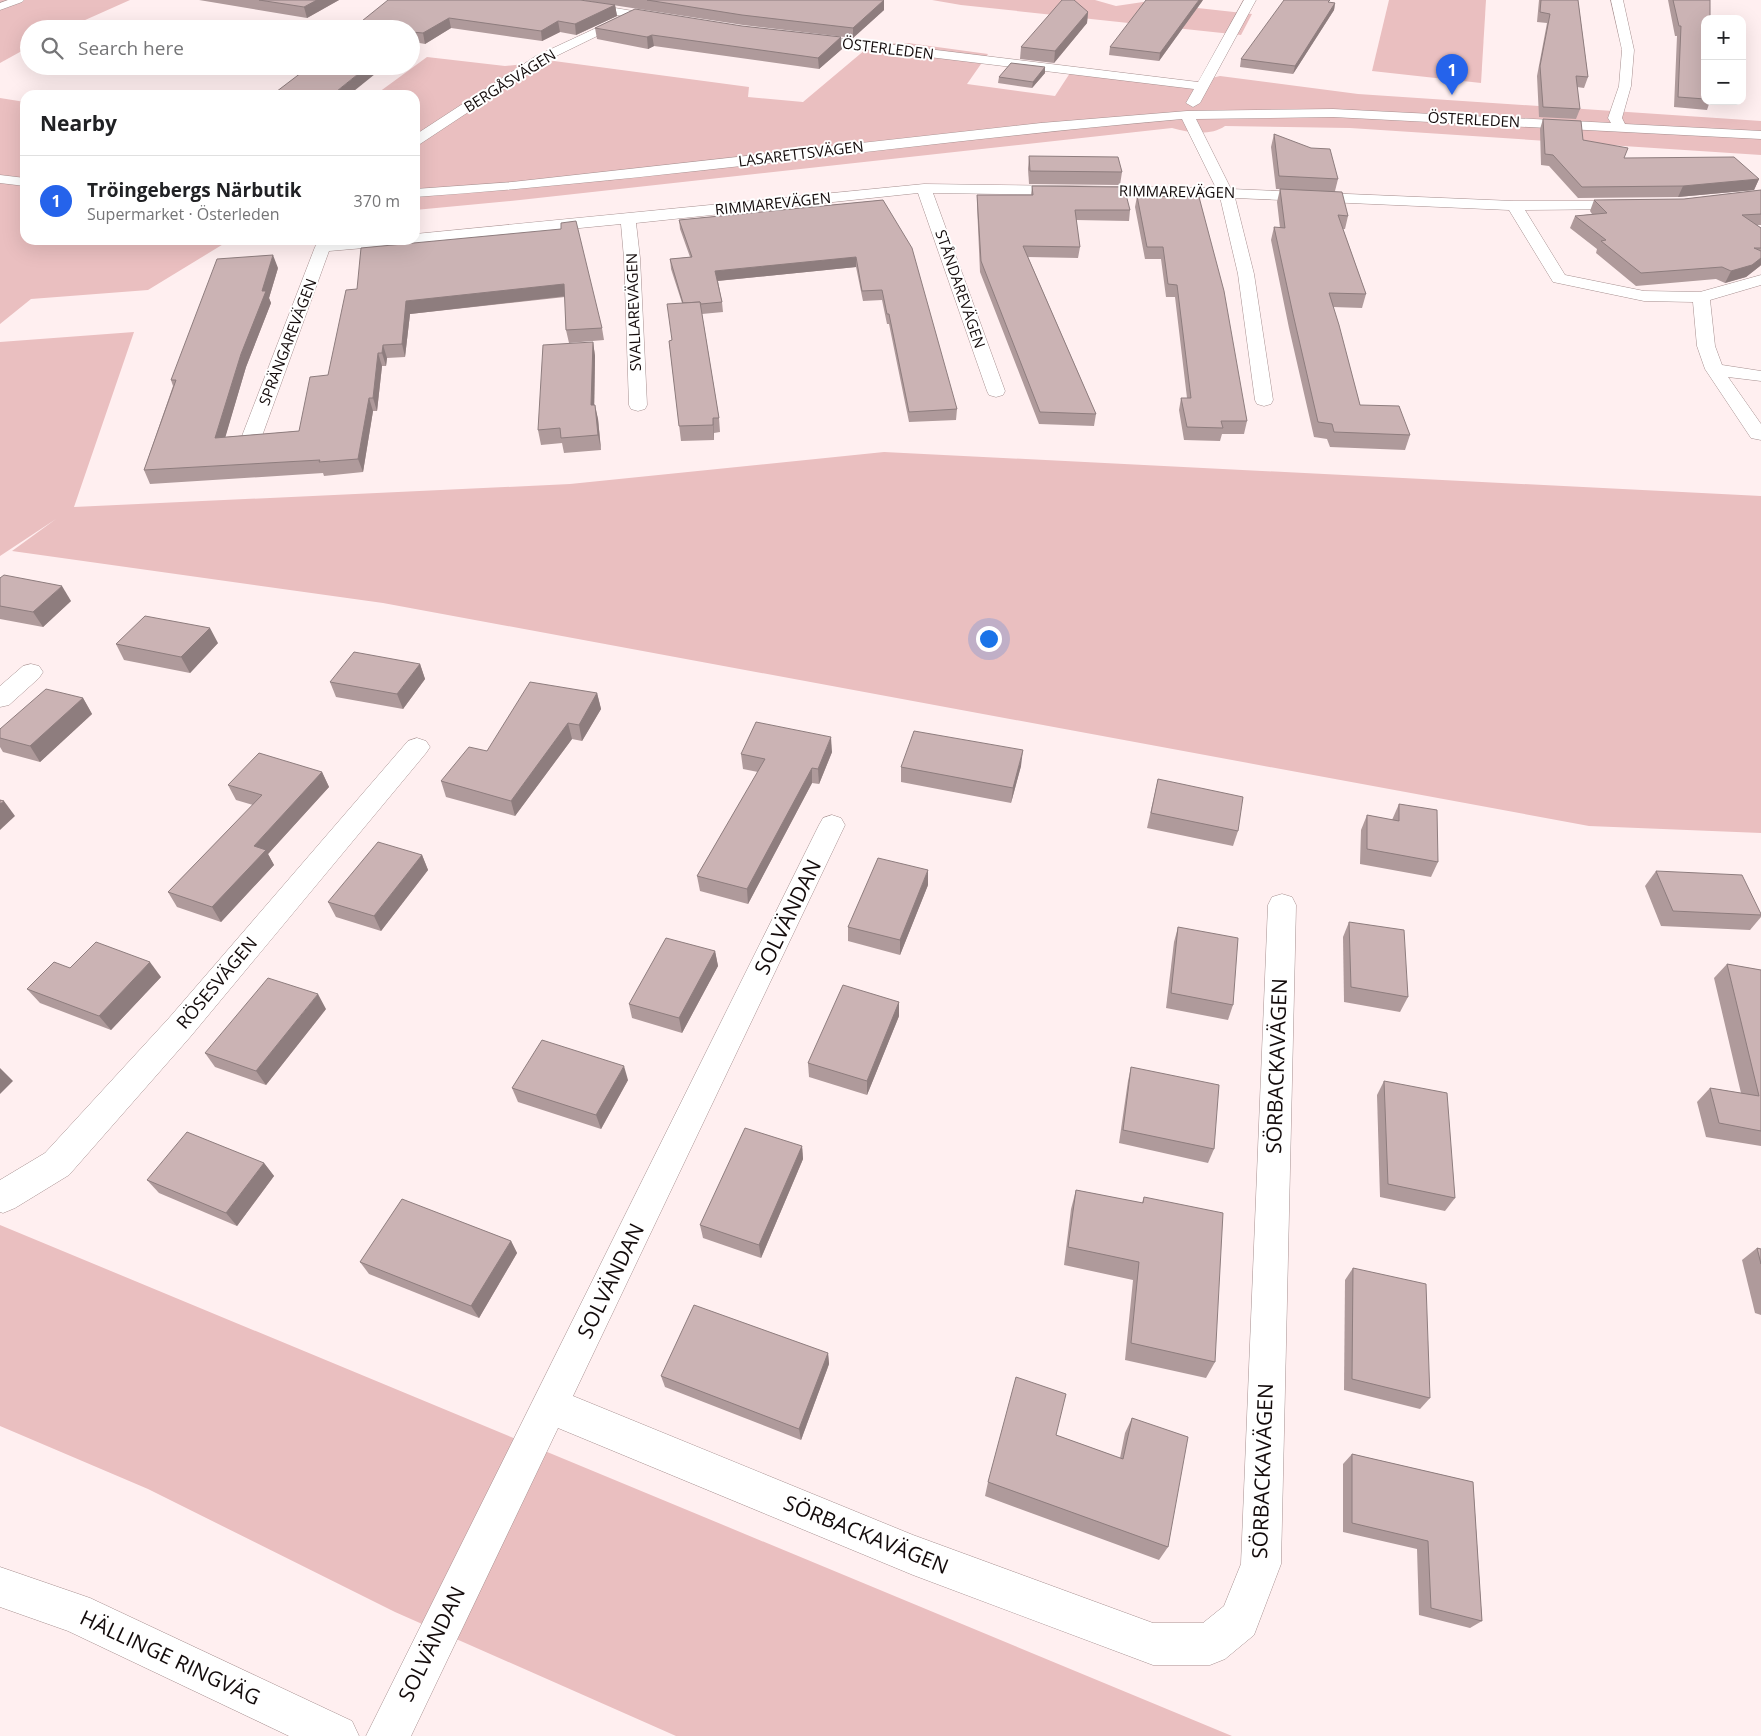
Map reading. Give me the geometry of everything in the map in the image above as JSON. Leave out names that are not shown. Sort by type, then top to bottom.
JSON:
[{"type":"street","points":[[0,7],[18,0]]},
{"type":"street","points":[[546,0],[674,20]]},
{"type":"street","points":[[1250,0],[1201,86],[1187,115],[1226,193],[1246,274],[1264,400]]},
{"type":"street","points":[[1618,0],[1628,50],[1625,86],[1616,118],[1620,127]]},
{"type":"street","name":"BERGÅSVÄGEN","points":[[420,138],[540,59],[635,14]]},
{"type":"street","name":"ÖSTERLEDEN","points":[[793,37],[1201,86]]},
{"type":"street","name":"ÖSTERLEDEN","points":[[1187,115],[1334,113],[1761,135]]},
{"type":"street","name":"LASARETTSVÄGEN","points":[[420,193],[512,186],[1041,127],[1187,115]]},
{"type":"street","points":[[0,179],[20,181]]},
{"type":"street","name":"RIMMAREVÄGEN","points":[[420,238],[628,219],[924,188],[1226,193],[1513,206],[1648,204]]},
{"type":"street","name":"STÅNDAREVÄGEN","points":[[924,188],[996,391]]},
{"type":"street","points":[[1513,206],[1520,214],[1559,279],[1644,296],[1701,297],[1761,280]]},
{"type":"street","name":"SVALLAREVÄGEN","points":[[628,219],[632,258],[638,405]]},
{"type":"street","name":"SPRÄNGAREVÄGEN","points":[[252,436],[323,247],[345,245]]},
{"type":"street","points":[[1701,297],[1706,346],[1714,369],[1758,434],[1761,434]]},
{"type":"street","points":[[1714,369],[1761,376]]},
{"type":"street","points":[[0,699],[31,672]]},
{"type":"street","name":"RÖSESVÄGEN","points":[[0,1196],[3,1197],[56,1164],[180,1027],[417,747]]},
{"type":"street","name":"SOLVÄNDAN","points":[[388,1736],[832,825]]},
{"type":"street","name":"SÖRBACKAVÄGEN","points":[[550,1406],[913,1555],[1153,1644],[1210,1644],[1239,1620],[1261,1564],[1282,905]]},
{"type":"street","name":"HÄLLINGE RINGVÄG","points":[[0,1587],[75,1614],[337,1736]]},
{"type":"shaded area","points":[[0,0],[130,0],[85,20],[20,20],[20,52],[0,63]]},
{"type":"shaded area","points":[[932,0],[1095,0],[1116,6],[1143,2],[1252,14],[1241,35],[961,5]]},
{"type":"shaded area","points":[[1389,0],[1486,0],[1481,83],[1372,71]]},
{"type":"shaded area","points":[[908,43],[988,54],[967,84],[1055,96],[1070,73],[1178,86],[1220,76],[1358,94],[1761,121],[1761,155],[1350,128],[1225,126],[1213,131],[1200,133],[1172,128],[420,210],[420,90],[382,90],[402,75],[420,75],[420,62],[427,57],[505,66],[554,61],[749,87],[748,97],[803,102],[872,44]]},
{"type":"shaded area","points":[[0,98],[20,101],[20,245],[222,245],[148,290],[31,299],[0,324]]},
{"type":"shaded area","points":[[134,332],[74,507],[570,484],[884,452],[1761,496],[1761,833],[1589,826],[383,603],[12,551],[56,519],[0,556],[0,342]]},
{"type":"shaded area","points":[[0,1225],[1232,1736],[676,1736],[395,1612],[148,1489],[0,1426]]},
{"type":"building","points":[[259,0],[317,0],[304,7]]},
{"type":"building","points":[[388,0],[580,0],[615,5],[575,24],[558,21],[541,31],[449,18],[423,33],[420,33],[420,20],[363,20]]},
{"type":"building","points":[[647,0],[884,0],[853,28],[742,15]]},
{"type":"building","points":[[1062,0],[1074,0],[1088,12],[1055,51],[1021,47]]},
{"type":"building","points":[[1146,0],[1199,0],[1160,53],[1110,47]]},
{"type":"building","points":[[1284,0],[1330,0],[1328,2],[1335,3],[1295,66],[1241,59]]},
{"type":"building","points":[[1541,0],[1578,0],[1588,77],[1576,76],[1580,109],[1543,107],[1540,66],[1550,14],[1540,12]]},
{"type":"building","points":[[1673,0],[1710,0],[1710,15],[1701,15],[1701,99],[1678,97],[1681,26],[1679,26]]},
{"type":"building","points":[[635,9],[742,26],[841,37],[818,58],[652,35],[647,37],[595,28]]},
{"type":"building","points":[[1011,63],[1045,67],[1033,82],[999,77]]},
{"type":"building","points":[[298,75],[357,75],[338,90],[279,90]]},
{"type":"building","points":[[1543,119],[1581,121],[1583,140],[1628,148],[1624,158],[1734,157],[1759,179],[1683,186],[1582,187],[1553,155],[1545,154]]},
{"type":"building","points":[[1274,134],[1311,148],[1330,149],[1338,179],[1279,176]]},
{"type":"building","points":[[1029,156],[1118,157],[1122,172],[1030,171]]},
{"type":"building","points":[[1032,186],[1124,187],[1130,210],[1075,210],[1080,247],[1023,246],[1096,414],[1040,412],[981,261],[977,195],[1033,195]]},
{"type":"building","points":[[1280,189],[1342,192],[1348,216],[1338,215],[1366,294],[1329,293],[1360,405],[1399,406],[1410,435],[1334,432],[1332,424],[1318,422],[1274,227],[1285,228]]},
{"type":"building","points":[[1761,190],[1761,214],[1742,215],[1761,228],[1761,248],[1754,248],[1761,251],[1761,258],[1752,265],[1731,271],[1722,267],[1641,273],[1601,241],[1606,240],[1575,216],[1607,213],[1594,200],[1684,199]]},
{"type":"building","points":[[1137,196],[1199,197],[1224,291],[1247,421],[1221,421],[1223,428],[1187,427],[1181,398],[1191,398],[1177,285],[1168,284],[1163,247],[1147,247]]},
{"type":"building","points":[[883,200],[912,248],[957,409],[909,412],[889,314],[887,314],[882,290],[862,291],[856,257],[715,271],[722,302],[683,303],[670,259],[692,257],[679,220]]},
{"type":"building","points":[[576,221],[602,328],[566,330],[564,284],[406,301],[402,344],[383,345],[382,353],[378,353],[373,398],[369,398],[358,459],[144,470],[176,380],[171,380],[217,259],[273,255],[262,291],[266,291],[241,354],[215,438],[299,431],[310,377],[328,375],[346,290],[357,289],[361,248],[420,245],[420,242],[561,229],[561,223]]},
{"type":"building","points":[[700,302],[719,418],[713,418],[713,425],[679,426],[669,341],[672,340],[667,304]]},
{"type":"building","points":[[593,342],[591,405],[595,405],[598,435],[561,438],[560,428],[538,430],[543,345]]},
{"type":"building","points":[[4,575],[62,586],[33,612],[0,606],[0,578]]},
{"type":"building","points":[[145,616],[210,628],[181,657],[116,644]]},
{"type":"building","points":[[354,652],[420,664],[397,694],[330,682]]},
{"type":"building","points":[[530,682],[597,693],[579,725],[568,723],[511,801],[441,781],[469,747],[487,751]]},
{"type":"building","points":[[46,689],[83,698],[30,746],[0,738],[0,729]]},
{"type":"building","points":[[756,722],[831,737],[818,769],[812,768],[747,889],[697,876],[765,759],[741,754]]},
{"type":"building","points":[[914,731],[1023,750],[1013,788],[901,767]]},
{"type":"building","points":[[259,753],[322,772],[254,846],[266,850],[212,907],[168,892],[262,795],[228,785]]},
{"type":"building","points":[[1158,779],[1243,797],[1238,831],[1151,813]]},
{"type":"building","points":[[1399,804],[1437,810],[1438,862],[1367,849],[1367,815],[1399,821]]},
{"type":"building","points":[[378,842],[422,855],[374,916],[328,902]]},
{"type":"building","points":[[878,858],[928,870],[900,940],[848,927]]},
{"type":"building","points":[[1656,871],[1742,875],[1761,915],[1673,911]]},
{"type":"building","points":[[1349,922],[1404,930],[1408,997],[1351,987]]},
{"type":"building","points":[[1178,927],[1238,938],[1233,1005],[1171,993]]},
{"type":"building","points":[[666,938],[715,951],[679,1018],[629,1004]]},
{"type":"building","points":[[96,942],[150,962],[99,1016],[27,989],[54,962],[70,968]]},
{"type":"building","points":[[1727,964],[1761,970],[1761,1131],[1719,1123],[1710,1088],[1759,1096]]},
{"type":"building","points":[[268,978],[318,994],[256,1071],[205,1053]]},
{"type":"building","points":[[843,985],[899,1002],[867,1081],[808,1063]]},
{"type":"building","points":[[542,1040],[624,1066],[596,1115],[512,1088]]},
{"type":"building","points":[[1131,1067],[1219,1085],[1214,1149],[1123,1130]]},
{"type":"building","points":[[1384,1081],[1447,1093],[1455,1198],[1388,1184]]},
{"type":"building","points":[[745,1128],[802,1146],[759,1245],[700,1225]]},
{"type":"building","points":[[187,1132],[264,1163],[226,1213],[147,1180]]},
{"type":"building","points":[[1076,1190],[1143,1203],[1144,1197],[1223,1213],[1215,1362],[1131,1343],[1139,1262],[1068,1247]]},
{"type":"building","points":[[402,1199],[511,1241],[471,1306],[360,1262]]},
{"type":"building","points":[[1757,1248],[1761,1249],[1761,1264]]},
{"type":"building","points":[[1353,1268],[1426,1284],[1430,1398],[1352,1379]]},
{"type":"building","points":[[694,1305],[828,1353],[799,1429],[661,1376]]},
{"type":"building","points":[[1016,1377],[1066,1394],[1056,1435],[1123,1459],[1132,1418],[1188,1437],[1168,1547],[988,1482]]},
{"type":"building","points":[[1352,1454],[1473,1482],[1482,1621],[1431,1608],[1428,1541],[1352,1523]]},
{"type":"place","name":"Tröingebergs Närbutik","points":[[1452,95]]}]
